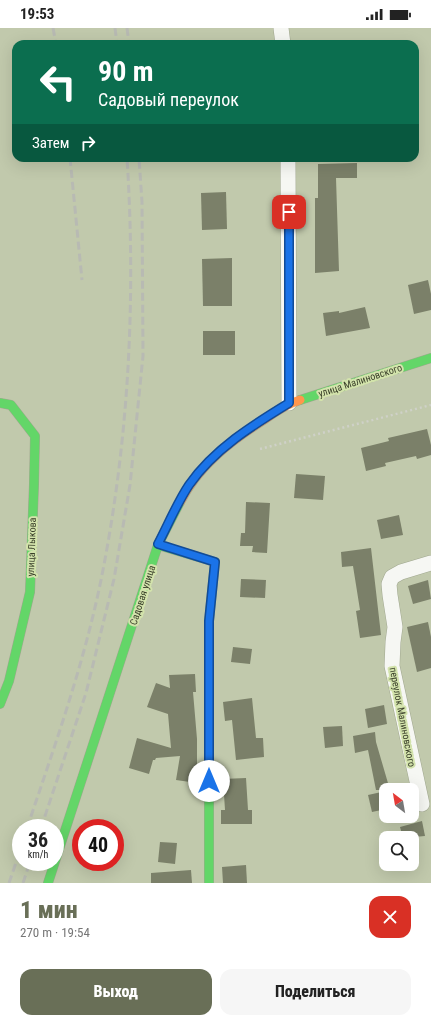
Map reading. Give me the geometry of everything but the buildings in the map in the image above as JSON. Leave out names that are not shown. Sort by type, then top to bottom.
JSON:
[{"type":"street","points":[[281,28],[282,40]]},
{"type":"street","points":[[288,162],[289,403]]},
{"type":"street","name":"улица Малиновского","points":[[289,403],[431,358]]},
{"type":"street","name":"улица Лыкова","points":[[0,403],[11,405],[35,436],[30,592],[9,681],[0,704]]},
{"type":"street","name":"Садовая улица","points":[[48,883],[158,544],[189,484],[214,457],[240,434],[289,403]]},
{"type":"street","points":[[158,544],[215,562],[209,621],[209,883]]},
{"type":"street","name":"переулок Малиновского","points":[[422,804],[392,666],[393,642],[396,627],[389,584],[392,577],[401,572],[431,563]]},
{"type":"path","points":[[260,449],[431,405]]},
{"type":"railway","points":[[53,28],[55,40]]},
{"type":"railway","points":[[115,28],[116,40]]},
{"type":"railway","points":[[127,28],[128,40]]},
{"type":"railway","points":[[70,162],[82,280]]},
{"type":"railway","points":[[30,819],[69,703],[87,639],[102,575],[119,472],[128,367],[130,315],[131,263],[127,162]]},
{"type":"railway","points":[[44,819],[86,693],[114,579],[130,485],[143,356],[142,202],[139,162]]},
{"type":"railway","points":[[9,883],[13,871]]},
{"type":"railway","points":[[23,883],[27,871]]},
{"type":"traffic: fast","points":[[300,400],[431,358]]},
{"type":"traffic: fast","points":[[0,403],[11,405],[35,436],[30,592],[9,681],[0,704]]},
{"type":"traffic: fast","points":[[48,883],[158,545],[180,502]]},
{"type":"traffic: fast","points":[[158,545],[215,562],[209,621],[209,883]]},
{"type":"traffic: slow","points":[[180,502],[196,477],[227,445],[277,411],[300,400]]},
{"type":"route","points":[[209,781],[209,621],[215,562],[158,544],[189,484],[214,457],[235,438],[262,419],[289,403],[289,212]]}]
